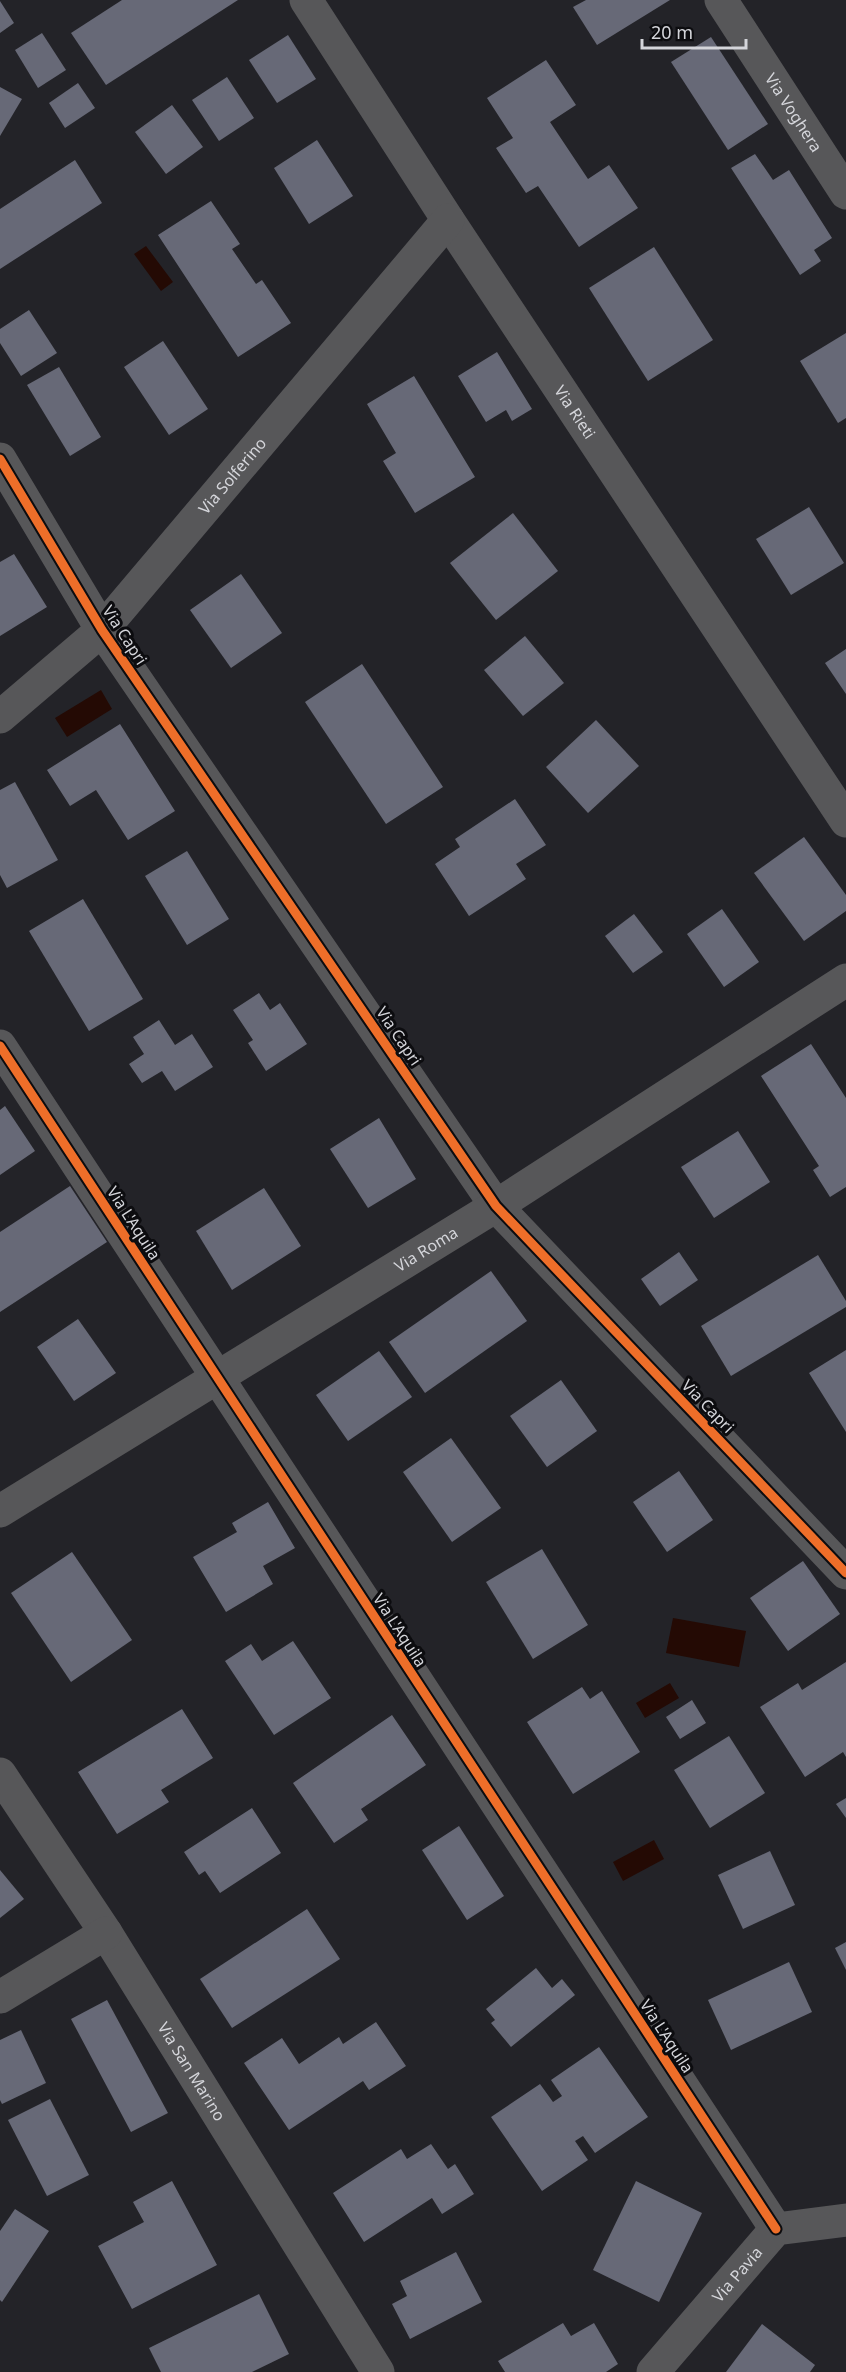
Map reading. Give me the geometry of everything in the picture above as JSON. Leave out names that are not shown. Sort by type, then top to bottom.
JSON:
[{"type":"street","name":"Via Rieti","points":[[306,0],[448,220],[846,821]]},
{"type":"street","name":"Via Voghera","points":[[721,0],[846,193]]},
{"type":"street","name":"Via Solferino","points":[[0,717],[102,630],[448,220]]},
{"type":"street","name":"Via Capri","points":[[0,459],[102,630],[496,1206],[846,1573]]},
{"type":"street","name":"Via Roma","points":[[0,1511],[496,1206],[846,980]]},
{"type":"street","name":"Via L'Aquila","points":[[0,1046],[776,2229]]},
{"type":"street","name":"Via San Marino","points":[[0,1774],[106,1934],[378,2372]]},
{"type":"street","points":[[0,1997],[106,1934]]},
{"type":"street","points":[[776,2229],[846,2220]]},
{"type":"street","name":"Via Pavia","points":[[653,2372],[776,2229]]},
{"type":"shaded area","points":[[146,246],[173,282],[161,291],[134,254]]},
{"type":"shaded area","points":[[101,690],[112,709],[67,737],[55,718]]},
{"type":"shaded area","points":[[673,1618],[746,1631],[739,1667],[666,1653]]},
{"type":"shaded area","points":[[670,1683],[679,1698],[645,1718],[636,1703]]},
{"type":"shaded area","points":[[654,1840],[664,1859],[623,1881],[613,1862]]},
{"type":"building","points":[[122,0],[238,0],[106,85],[71,33]]},
{"type":"building","points":[[586,0],[670,0],[597,45],[573,7]]},
{"type":"building","points":[[0,1],[14,23],[0,33]]},
{"type":"building","points":[[42,33],[66,70],[38,88],[15,50]]},
{"type":"building","points":[[288,35],[316,79],[277,103],[249,60]]},
{"type":"building","points":[[711,37],[768,124],[728,150],[671,62]]},
{"type":"building","points":[[546,60],[576,105],[550,122],[588,179],[609,165],[638,208],[579,247],[538,186],[526,193],[496,148],[513,138],[487,98]]},
{"type":"building","points":[[227,77],[254,118],[219,141],[192,100]]},
{"type":"building","points":[[78,83],[95,108],[65,128],[49,103]]},
{"type":"building","points":[[0,87],[22,99],[0,136]]},
{"type":"building","points":[[172,105],[203,147],[166,174],[135,132]]},
{"type":"building","points":[[317,140],[353,196],[309,224],[274,168]]},
{"type":"building","points":[[755,154],[773,180],[789,170],[832,238],[814,250],[821,261],[800,275],[731,168]]},
{"type":"building","points":[[75,160],[102,203],[0,269],[0,209]]},
{"type":"building","points":[[211,201],[240,244],[232,249],[256,284],[262,280],[291,323],[238,357],[158,235]]},
{"type":"building","points":[[654,247],[713,340],[648,381],[589,288]]},
{"type":"building","points":[[29,310],[57,353],[21,376],[0,343],[0,329]]},
{"type":"building","points":[[846,333],[846,418],[838,423],[800,361]]},
{"type":"building","points":[[163,341],[208,409],[169,435],[124,367]]},
{"type":"building","points":[[497,352],[532,409],[512,421],[506,410],[486,422],[458,376]]},
{"type":"building","points":[[59,367],[101,437],[70,456],[27,385]]},
{"type":"building","points":[[414,376],[475,477],[415,513],[383,461],[396,453],[367,404]]},
{"type":"building","points":[[809,507],[844,563],[791,595],[756,539]]},
{"type":"building","points":[[513,513],[558,571],[496,620],[450,563]]},
{"type":"building","points":[[14,554],[47,607],[0,636],[0,562]]},
{"type":"building","points":[[241,574],[282,633],[231,668],[190,610]]},
{"type":"building","points":[[525,636],[564,683],[523,716],[484,670]]},
{"type":"building","points":[[846,649],[846,694],[825,663]]},
{"type":"building","points":[[362,664],[443,787],[386,824],[305,702]]},
{"type":"building","points":[[596,720],[639,766],[588,813],[546,767]]},
{"type":"building","points":[[120,724],[175,811],[128,840],[96,790],[70,806],[47,770]]},
{"type":"building","points":[[15,782],[58,860],[7,888],[0,875],[0,790]]},
{"type":"building","points":[[515,799],[546,845],[516,864],[526,879],[469,916],[435,864],[460,847],[455,839]]},
{"type":"building","points":[[804,837],[846,895],[846,911],[804,941],[754,873]]},
{"type":"building","points":[[187,851],[229,919],[187,945],[145,876]]},
{"type":"building","points":[[83,899],[143,999],[89,1031],[29,931]]},
{"type":"building","points":[[722,909],[759,962],[724,987],[687,934]]},
{"type":"building","points":[[634,914],[663,952],[633,973],[605,936]]},
{"type":"building","points":[[259,993],[270,1010],[280,1003],[307,1044],[266,1071],[248,1043],[253,1040],[233,1010]]},
{"type":"building","points":[[159,1020],[175,1045],[192,1034],[213,1067],[175,1091],[162,1071],[142,1083],[129,1064],[144,1054],[133,1037]]},
{"type":"building","points":[[811,1044],[846,1098],[846,1187],[830,1197],[813,1170],[819,1166],[761,1076]]},
{"type":"building","points":[[5,1106],[35,1151],[0,1175],[0,1110]]},
{"type":"building","points":[[379,1118],[416,1179],[368,1208],[330,1149]]},
{"type":"building","points":[[738,1131],[770,1182],[714,1218],[681,1167]]},
{"type":"building","points":[[70,1186],[107,1242],[0,1312],[0,1232]]},
{"type":"building","points":[[264,1188],[301,1246],[232,1290],[196,1231]]},
{"type":"building","points":[[679,1252],[698,1280],[660,1306],[641,1279]]},
{"type":"building","points":[[818,1255],[846,1301],[846,1307],[731,1376],[701,1326]]},
{"type":"building","points":[[491,1271],[527,1321],[425,1393],[389,1342]]},
{"type":"building","points":[[78,1319],[116,1373],[74,1401],[37,1347]]},
{"type":"building","points":[[846,1350],[846,1432],[809,1373]]},
{"type":"building","points":[[379,1351],[412,1397],[348,1441],[316,1395]]},
{"type":"building","points":[[561,1380],[597,1431],[547,1467],[510,1416]]},
{"type":"building","points":[[451,1438],[501,1508],[452,1542],[403,1472]]},
{"type":"building","points":[[679,1471],[713,1520],[667,1552],[633,1502]]},
{"type":"building","points":[[268,1502],[295,1548],[263,1566],[273,1584],[226,1612],[193,1557],[237,1532],[232,1523]]},
{"type":"building","points":[[542,1549],[588,1625],[533,1659],[486,1582]]},
{"type":"building","points":[[72,1552],[132,1640],[71,1682],[11,1593]]},
{"type":"building","points":[[803,1561],[840,1614],[788,1651],[750,1598]]},
{"type":"building","points":[[293,1641],[331,1698],[274,1735],[225,1661],[251,1644],[262,1661]]},
{"type":"building","points":[[846,1662],[846,1757],[843,1752],[805,1777],[760,1707],[798,1683],[802,1690]]},
{"type":"building","points":[[582,1687],[590,1699],[602,1691],[640,1752],[573,1794],[527,1722]]},
{"type":"building","points":[[692,1700],[706,1723],[680,1739],[666,1717]]},
{"type":"building","points":[[182,1709],[213,1758],[161,1790],[169,1802],[117,1834],[78,1772]]},
{"type":"building","points":[[392,1715],[426,1765],[361,1809],[368,1820],[334,1843],[293,1783]]},
{"type":"building","points":[[729,1736],[765,1793],[710,1828],[674,1770]]},
{"type":"building","points":[[846,1798],[846,1818],[836,1804]]},
{"type":"building","points":[[252,1808],[281,1853],[220,1893],[205,1871],[199,1875],[184,1852]]},
{"type":"building","points":[[459,1826],[504,1896],[467,1920],[422,1850]]},
{"type":"building","points":[[770,1851],[795,1905],[743,1929],[718,1875]]},
{"type":"building","points":[[0,1870],[24,1899],[0,1918]]},
{"type":"building","points":[[307,1909],[340,1959],[232,2028],[200,1979]]},
{"type":"building","points":[[846,1942],[846,1970],[835,1948]]},
{"type":"building","points":[[789,1962],[812,2012],[731,2050],[708,2000]]},
{"type":"building","points":[[536,1968],[552,1988],[562,1979],[575,1995],[511,2047],[491,2023],[495,2020],[486,2009]]},
{"type":"building","points":[[107,2000],[168,2113],[131,2132],[71,2019]]},
{"type":"building","points":[[376,2022],[406,2066],[369,2090],[363,2081],[289,2130],[244,2063],[282,2038],[299,2064],[339,2037],[343,2044]]},
{"type":"building","points":[[21,2030],[46,2083],[2,2104],[0,2100],[0,2040]]},
{"type":"building","points":[[599,2047],[648,2117],[595,2153],[583,2136],[575,2141],[588,2160],[542,2191],[491,2117],[540,2084],[553,2102],[562,2096],[551,2080]]},
{"type":"building","points":[[50,2099],[89,2175],[47,2196],[8,2120]]},
{"type":"building","points":[[431,2144],[448,2169],[455,2164],[474,2194],[442,2214],[432,2198],[364,2242],[333,2193],[401,2149],[407,2159]]},
{"type":"building","points":[[172,2181],[217,2265],[132,2309],[98,2246],[144,2222],[133,2202]]},
{"type":"building","points":[[636,2181],[702,2213],[659,2302],[593,2270]]},
{"type":"building","points":[[15,2209],[49,2231],[2,2302],[0,2300],[0,2231]]},
{"type":"building","points":[[456,2252],[482,2302],[410,2339],[392,2304],[407,2296],[400,2281]]},
{"type":"building","points":[[259,2294],[289,2354],[252,2372],[161,2372],[149,2348]]},
{"type":"building","points":[[563,2323],[571,2336],[594,2323],[618,2364],[606,2372],[505,2372],[498,2361]]},
{"type":"building","points":[[762,2324],[815,2365],[810,2372],[726,2372]]},
{"type":"cycle path","points":[[0,459],[102,630],[496,1206],[846,1573]]},
{"type":"cycle path","points":[[0,1046],[776,2229]]}]
